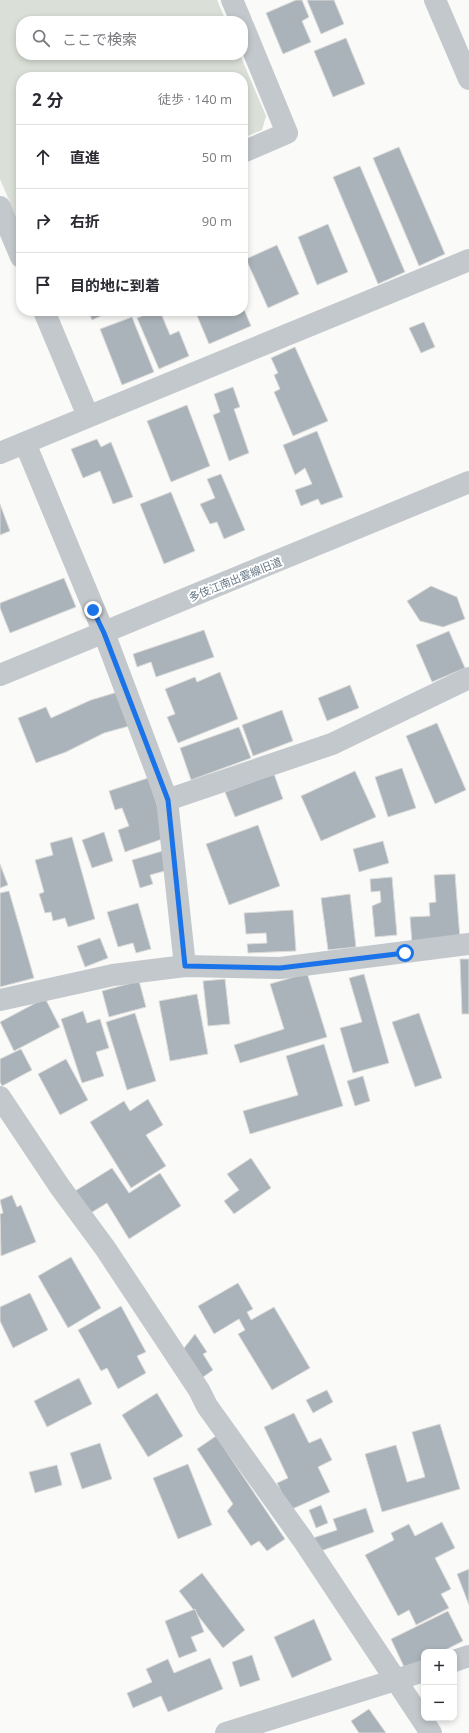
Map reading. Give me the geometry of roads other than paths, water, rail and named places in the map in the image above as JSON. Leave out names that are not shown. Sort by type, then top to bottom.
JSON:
[{"type":"street","points":[[232,0],[239,16]]},
{"type":"street","points":[[435,0],[465,56],[469,79]]},
{"type":"street","points":[[248,38],[287,133],[248,150]]},
{"type":"street","points":[[0,208],[16,243]]},
{"type":"street","points":[[0,453],[469,260]]},
{"type":"street","points":[[46,316],[88,416]]},
{"type":"street","points":[[25,443],[104,633],[168,800],[185,966]]},
{"type":"street","name":"多伎江南出雲線旧道","points":[[0,675],[469,482]]},
{"type":"street","points":[[168,800],[332,744],[469,678]]},
{"type":"street","points":[[0,1000],[113,975],[185,966],[280,968],[469,944]]},
{"type":"street","points":[[0,1097],[60,1187],[105,1248],[199,1390],[207,1406],[303,1540],[431,1733]]},
{"type":"street","points":[[457,1660],[469,1656]]},
{"type":"street","points":[[226,1733],[421,1672]]}]
